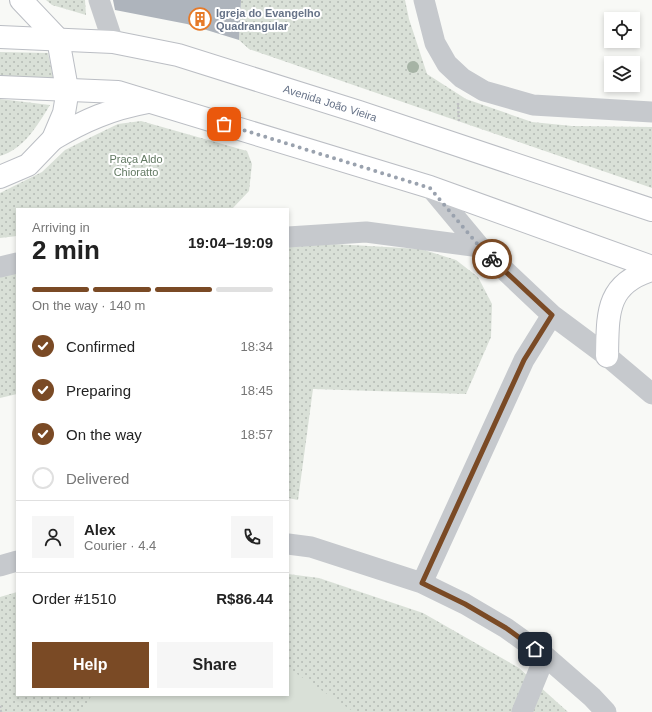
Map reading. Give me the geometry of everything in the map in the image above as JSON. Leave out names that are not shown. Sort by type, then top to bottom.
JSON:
[{"type":"main road","points":[[21,0],[58,40],[67,89],[64,113],[53,139]]},
{"type":"main road","name":"Avenida João Vieira","points":[[0,37],[113,42],[178,55],[359,112],[652,210]]},
{"type":"main road","points":[[0,87],[118,92],[430,188],[652,267]]},
{"type":"main road","points":[[0,177],[28,165],[53,139],[76,125],[100,114],[125,106],[151,102]]},
{"type":"main road","points":[[607,356],[610,304],[626,283],[652,270]]},
{"type":"street","points":[[100,0],[113,42]]},
{"type":"street","points":[[424,0],[435,43],[447,64],[462,78],[484,91],[533,105],[652,112]]},
{"type":"street","points":[[430,188],[480,247],[552,315],[607,356],[652,394]]},
{"type":"street","points":[[289,237],[366,232],[480,247]]},
{"type":"street","points":[[0,267],[16,263]]},
{"type":"street","points":[[422,583],[524,360],[552,315]]},
{"type":"street","points":[[289,544],[311,547],[422,583],[465,604],[506,628],[545,656],[592,697],[606,712]]},
{"type":"street","points":[[0,566],[16,561]]},
{"type":"street","points":[[522,712],[545,656]]},
{"type":"path","points":[[0,706],[2,712]]},
{"type":"green space","points":[[46,0],[85,0],[86,15],[52,5]]},
{"type":"green space","points":[[241,0],[405,0],[409,19],[427,74],[466,99],[532,122],[572,126],[652,127],[652,188],[249,49],[239,40]]},
{"type":"green space","points":[[0,52],[48,53],[54,82],[0,77]]},
{"type":"green space","points":[[0,99],[50,105],[29,136],[9,153],[0,156]]},
{"type":"green space","name":"Praça Aldo Chioratto","points":[[141,121],[247,151],[252,164],[249,191],[233,208],[16,208],[16,236],[0,238],[0,193],[42,172],[65,150],[118,124]]},
{"type":"green space","points":[[334,244],[421,249],[456,260],[478,277],[492,304],[491,337],[466,394],[313,389],[298,500],[289,498],[289,247]]},
{"type":"green space","points":[[16,271],[16,394],[0,398],[0,274]]},
{"type":"green space","points":[[289,574],[319,578],[423,613],[519,668],[568,712],[0,712],[0,597],[16,592],[16,696],[289,696]]},
{"type":"green space","points":[[289,669],[354,712],[81,712],[91,696],[289,696]]},
{"type":"building","name":"Igreja do Evangelho Quadrangular","points":[[113,0],[241,0],[239,40],[187,24],[115,10]]},
{"type":"way so far","points":[[224,124],[430,188],[492,259]]},
{"type":"place","name":"Igreja do Evangelho Quadrangular","points":[[200,19]]},
{"type":"route","points":[[492,259],[552,315],[524,360],[422,583],[465,604],[506,628],[535,649]]}]
